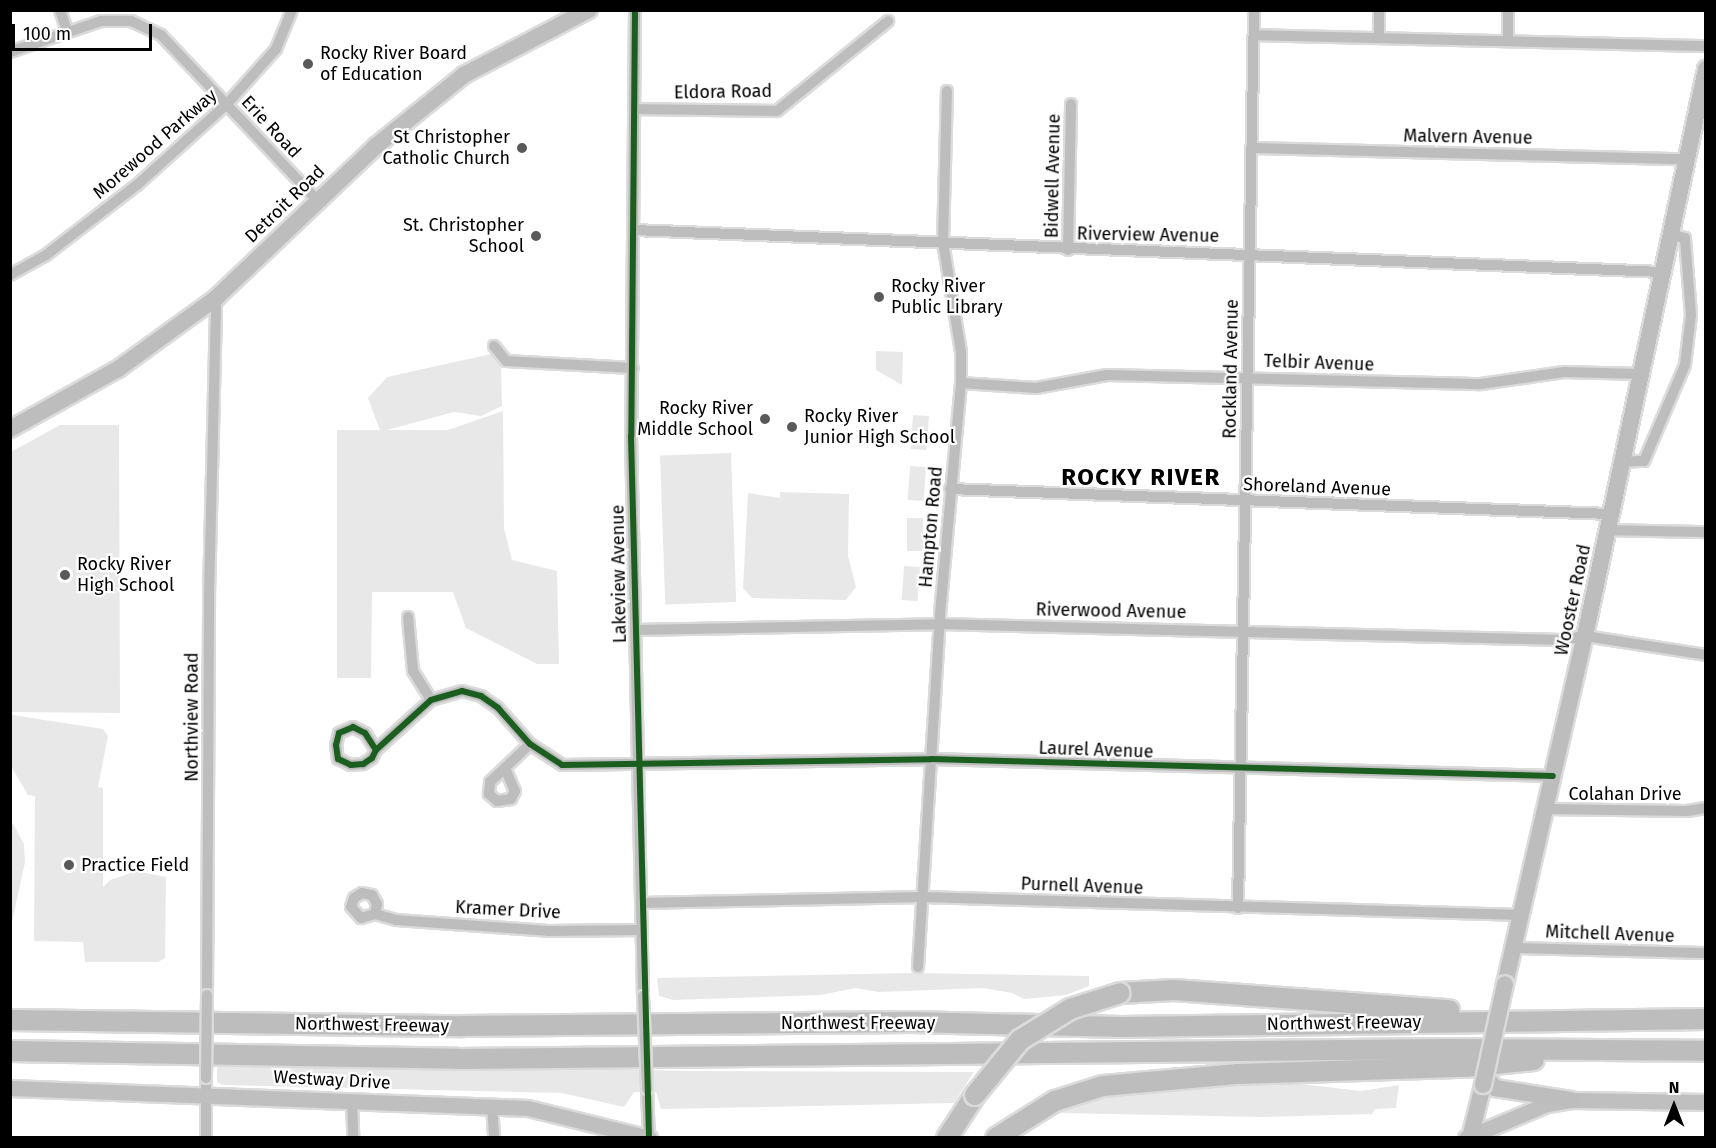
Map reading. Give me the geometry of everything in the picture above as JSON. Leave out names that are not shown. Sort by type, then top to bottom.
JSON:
[{"type":"highway","points":[[947,1137],[975,1095],[1020,1040],[1070,1009],[1120,993],[1174,990],[1574,1019]]},
{"type":"highway","name":"Northwest Freeway","points":[[10,1020],[462,1026],[912,1022],[1121,1027],[1574,1019],[1706,1019]]},
{"type":"highway","name":"Northwest Freeway","points":[[10,1051],[458,1059],[1444,1048],[1706,1051]]},
{"type":"highway","points":[[996,1137],[1055,1101],[1103,1086],[1238,1074],[1465,1067],[1632,1051]]},
{"type":"main road","name":"Detroit Road","points":[[10,429],[118,369],[216,298],[376,146],[464,75],[589,10]]},
{"type":"main road","name":"Wooster Road","points":[[1469,1136],[1488,1083],[1505,984],[1586,636],[1685,159],[1706,69]]},
{"type":"main road","points":[[1488,1083],[1572,1100],[1703,1104]]},
{"type":"main road","name":"Westway Drive","points":[[10,1088],[206,1085],[352,1100],[492,1106],[567,1115],[649,1137]]},
{"type":"main road","points":[[1469,1136],[1547,1104],[1572,1100]]},
{"type":"street","points":[[60,10],[67,30]]},
{"type":"street","name":"Morewood Parkway","points":[[10,274],[46,255],[137,185],[227,104],[276,49],[292,10]]},
{"type":"street","name":"Lakeview Avenue","points":[[635,10],[634,630],[643,996],[649,1137]]},
{"type":"street","name":"Rockland Avenue","points":[[1238,908],[1243,770],[1243,631],[1254,10]]},
{"type":"street","points":[[1378,38],[1379,10]]},
{"type":"street","points":[[1508,10],[1508,38]]},
{"type":"street","name":"Erie Road","points":[[10,52],[67,30],[101,21],[131,21],[161,35],[317,200]]},
{"type":"street","name":"Eldora Road","points":[[635,109],[777,111],[888,21]]},
{"type":"street","points":[[1254,35],[1508,38],[1706,46]]},
{"type":"street","name":"Hampton Road","points":[[918,967],[939,624],[961,383],[961,352],[943,243],[947,91]]},
{"type":"street","name":"Bidwell Avenue","points":[[1068,250],[1071,104]]},
{"type":"street","name":"Malvern Avenue","points":[[1251,148],[1685,159]]},
{"type":"street","name":"Riverview Avenue","points":[[634,230],[1068,250],[1249,253],[1662,272]]},
{"type":"street","points":[[1622,462],[1644,460],[1685,365],[1691,315],[1685,238],[1670,236]]},
{"type":"street","name":"Northview Road","points":[[206,1137],[209,595],[216,298]]},
{"type":"street","points":[[494,346],[506,361],[633,368]]},
{"type":"street","name":"Telbir Avenue","points":[[961,383],[1036,388],[1107,375],[1481,384],[1564,372],[1640,374]]},
{"type":"street","name":"Shoreland Avenue","points":[[950,489],[1246,501],[1610,522],[1706,532]]},
{"type":"street","points":[[376,750],[431,700],[413,671],[408,617]]},
{"type":"street","name":"Riverwood Avenue","points":[[634,630],[939,624],[1562,640],[1586,636],[1706,655]]},
{"type":"street","name":"Laurel Avenue","points":[[431,700],[462,691],[481,696],[498,708],[530,744],[562,765],[931,759],[1243,770],[1553,777]]},
{"type":"street","points":[[505,768],[530,744]]},
{"type":"street","name":"Colahan Drive","points":[[1545,810],[1687,811],[1706,808]]},
{"type":"street","name":"Purnell Avenue","points":[[641,903],[923,897],[1521,915]]},
{"type":"street","name":"Kramer Drive","points":[[375,914],[396,920],[548,931],[642,930]]},
{"type":"street","name":"Mitchell Avenue","points":[[1514,948],[1706,953]]},
{"type":"street","points":[[352,1100],[353,1137]]},
{"type":"street","points":[[492,1106],[494,1137]]},
{"type":"shaded area","points":[[876,351],[903,352],[902,385],[876,370]]},
{"type":"shaded area","points":[[491,354],[498,358],[501,368],[502,406],[481,416],[454,412],[387,430],[448,430],[503,411],[504,528],[512,560],[557,571],[559,664],[537,664],[466,628],[453,592],[372,592],[371,678],[337,678],[337,430],[380,430],[368,398],[387,377]]},
{"type":"shaded area","points":[[913,415],[929,416],[927,450],[911,449]]},
{"type":"shaded area","points":[[60,425],[119,425],[120,713],[11,712],[11,452]]},
{"type":"shaded area","points":[[731,453],[736,602],[665,604],[660,455]]},
{"type":"shaded area","points":[[910,466],[926,467],[924,501],[908,500]]},
{"type":"shaded area","points":[[780,492],[849,494],[848,556],[856,587],[846,600],[752,598],[743,588],[748,493],[780,498]]},
{"type":"shaded area","points":[[907,518],[923,518],[923,551],[907,551]]},
{"type":"shaded area","points":[[904,566],[920,567],[918,601],[902,600]]},
{"type":"shaded area","points":[[12,715],[103,729],[108,736],[98,787],[103,788],[103,887],[110,880],[137,871],[166,877],[165,958],[158,962],[85,962],[83,942],[34,941],[35,796],[28,795],[11,766]]},
{"type":"shaded area","points":[[11,820],[24,844],[25,862],[12,922]]},
{"type":"shaded area","points":[[913,973],[1089,976],[1089,986],[1066,995],[1024,999],[1012,993],[983,988],[879,992],[855,988],[821,995],[673,1000],[659,996],[657,978]]},
{"type":"shaded area","points":[[217,1062],[695,1071],[974,1072],[954,1103],[661,1109],[656,1092],[634,1092],[624,1107],[562,1093],[223,1085],[217,1082]]},
{"type":"shaded area","points":[[1293,1083],[1361,1091],[1399,1085],[1396,1108],[1375,1109],[1372,1114],[1263,1117],[1061,1113],[1037,1119],[1081,1103],[1141,1091]]},
{"type":"cycle path","points":[[635,10],[631,436],[649,1138]]},
{"type":"cycle path","points":[[376,750],[372,758],[363,764],[351,765],[338,759],[336,745],[339,733],[353,727],[365,733],[376,750],[431,700],[462,691],[481,696],[498,708],[530,744],[562,765],[931,759],[1553,776]]},
{"type":"place","name":"Rocky River Board of Education","points":[[308,64]]},
{"type":"place","name":"St Christopher Catholic Church","points":[[522,148]]},
{"type":"place","name":"St. Christopher School","points":[[536,236]]},
{"type":"place","name":"Rocky River Public Library","points":[[879,297]]},
{"type":"place","name":"Rocky River Middle School","points":[[765,419]]},
{"type":"place","name":"Rocky River Junior High School","points":[[792,427]]},
{"type":"place","name":"Rocky River High School","points":[[65,575]]},
{"type":"place","name":"Practice Field","points":[[69,865]]},
{"type":"district","name":"ROCKY RIVER","points":[[1141,478]]}]
